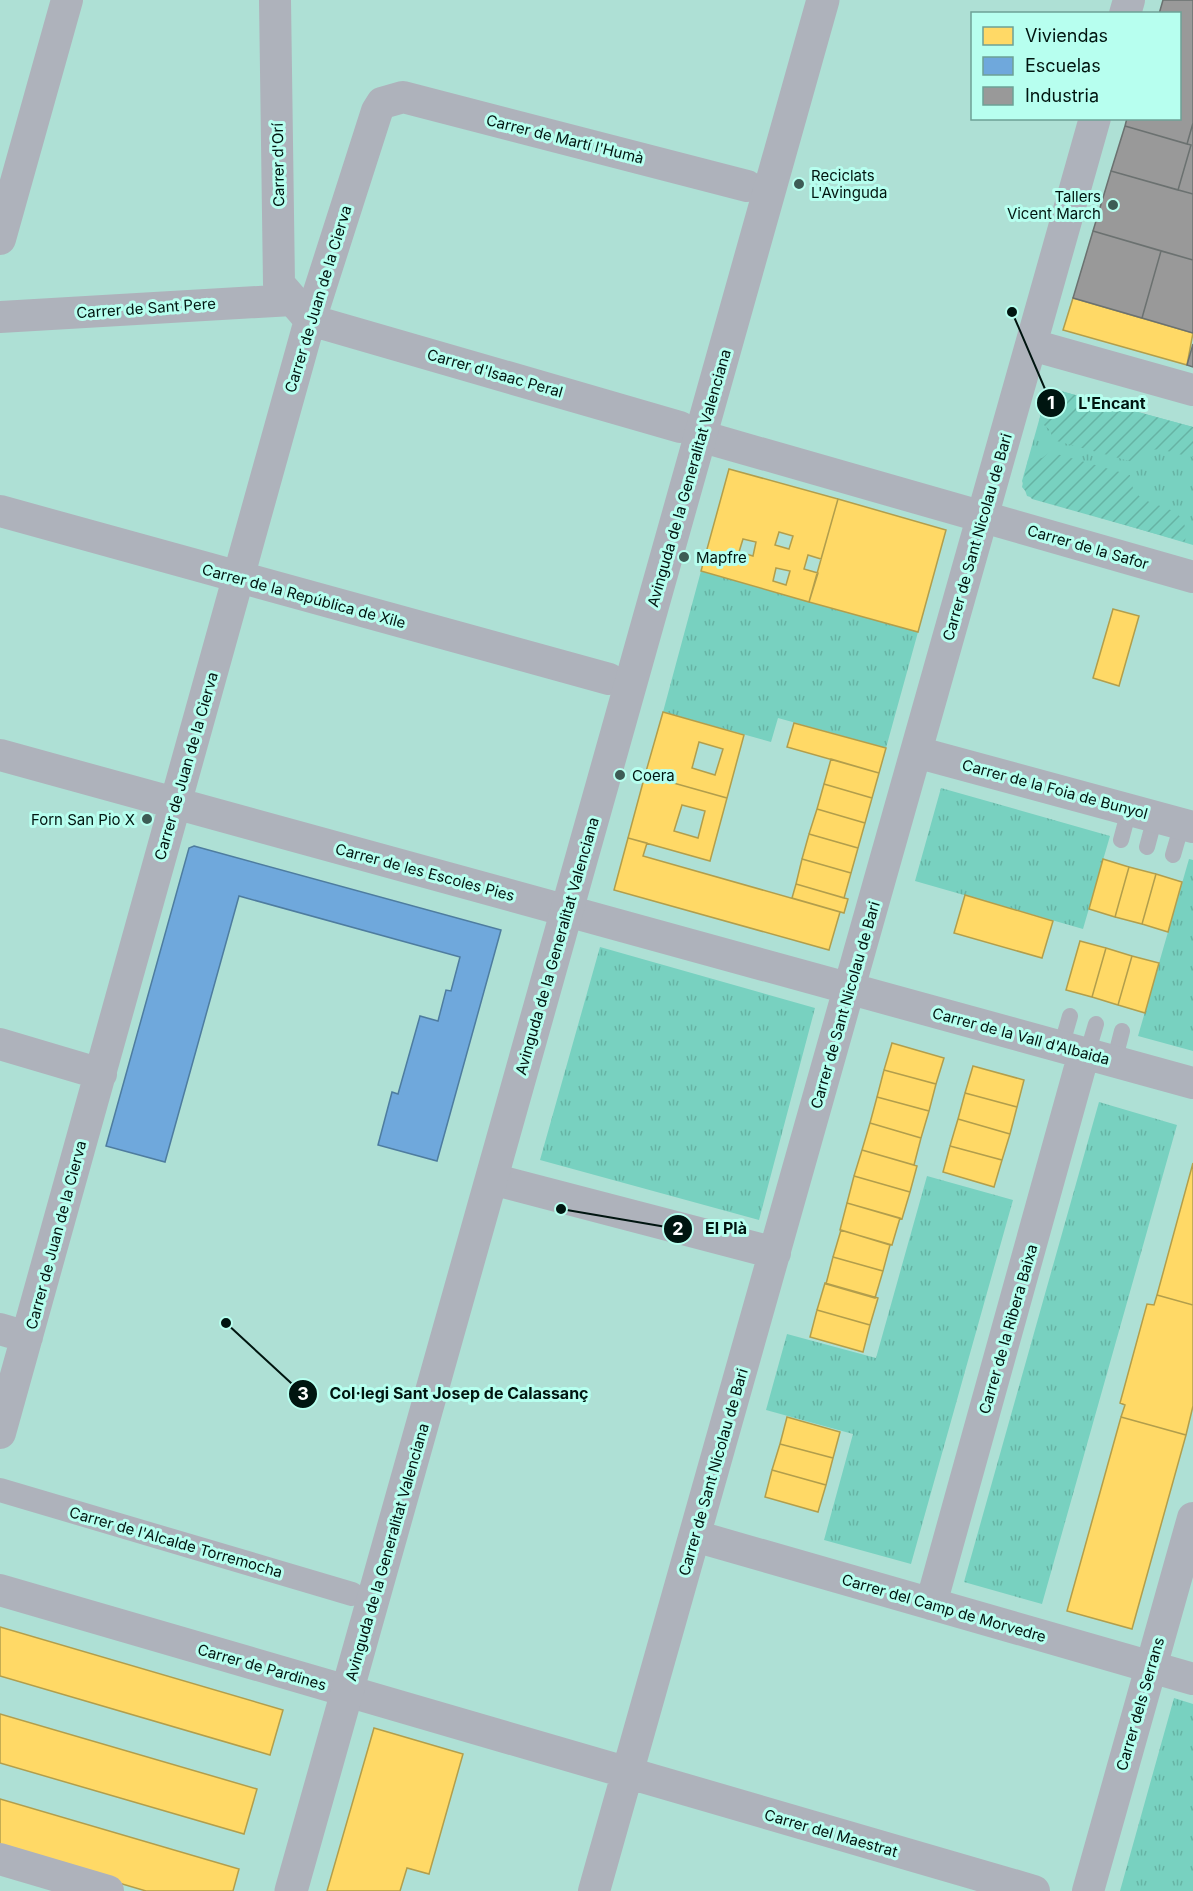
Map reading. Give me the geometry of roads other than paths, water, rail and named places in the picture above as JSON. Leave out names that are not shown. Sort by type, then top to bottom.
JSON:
[{"type":"street","points":[[0,239],[67,0]]},
{"type":"street","name":"Carrer d'Orí","points":[[275,0],[279,284],[301,310]]},
{"type":"street","name":"Avinguda de la Generalitat Valenciana","points":[[291,1891],[337,1689],[352,1594],[556,908],[690,432],[747,186],[800,0]]},
{"type":"street","name":"Avinguda de la Generalitat Valenciana","points":[[269,1891],[337,1689],[492,1179],[609,679],[690,432],[823,0]]},
{"type":"street","name":"Carrer de Martí l'Humà","points":[[382,103],[403,97],[747,186]]},
{"type":"street","name":"Carrer de Juan de la Cierva","points":[[0,1434],[14,1333],[100,1074],[238,577],[301,310],[382,103]]},
{"type":"street","name":"Carrer de Sant Nicolau de Bari","points":[[594,1891],[1094,120]]},
{"type":"street","name":"Carrer de Sant Pere","points":[[0,318],[301,310]]},
{"type":"street","name":"Carrer d'Isaac Peral","points":[[301,310],[690,432],[983,515]]},
{"type":"street","points":[[1032,345],[1193,390]]},
{"type":"street","name":"Carrer de la República de Xile","points":[[0,511],[609,679]]},
{"type":"street","name":"Carrer de la Safor","points":[[983,515],[1193,578]]},
{"type":"street","name":"Carrer de la Foia de Bunyol","points":[[916,752],[1165,819]]},
{"type":"street","name":"Carrer de les Escoles Pies","points":[[0,754],[850,989]]},
{"type":"street","name":"Carrer de la Vall d'Albaida","points":[[850,989],[1193,1083]]},
{"type":"street","points":[[0,1044],[100,1074]]},
{"type":"street","name":"Carrer de la Ribera Baixa","points":[[931,1604],[1087,1054]]},
{"type":"street","points":[[492,1179],[775,1253]]},
{"type":"street","name":"Carrer de l'Alcalde Torremocha","points":[[0,1490],[352,1594]]},
{"type":"street","name":"Carrer dels Serrans","points":[[1088,1891],[1193,1518]]},
{"type":"street","name":"Carrer del Camp de Morvedre","points":[[695,1536],[1193,1679]]},
{"type":"street","name":"Carrer de Pardines","points":[[0,1590],[627,1774]]},
{"type":"street","name":"Carrer del Maestrat","points":[[627,1774],[1034,1891]]},
{"type":"street","points":[[0,1859],[108,1891]]},
{"type":"lane","points":[[1121,840],[1165,819]]},
{"type":"lane","points":[[1147,847],[1165,819]]},
{"type":"lane","points":[[1165,819],[1173,855]]},
{"type":"lane","points":[[1070,1016],[1087,1054]]},
{"type":"lane","points":[[1087,1054],[1096,1024]]},
{"type":"lane","points":[[1087,1054],[1122,1031]]},
{"type":"place","name":"Reciclats L'Avinguda","points":[[799,184]]},
{"type":"place","name":"Tallers Vicent March","points":[[1113,205]]},
{"type":"place","name":"L'Encant","points":[[1012,312]]},
{"type":"place","name":"Mapfre","points":[[684,557]]},
{"type":"place","name":"Coera","points":[[620,775]]},
{"type":"place","name":"Forn San Pio X","points":[[147,819]]},
{"type":"place","name":"El Plà","points":[[561,1209]]},
{"type":"place","name":"Col·legi Sant Josep de Calassanç","points":[[226,1323]]}]
